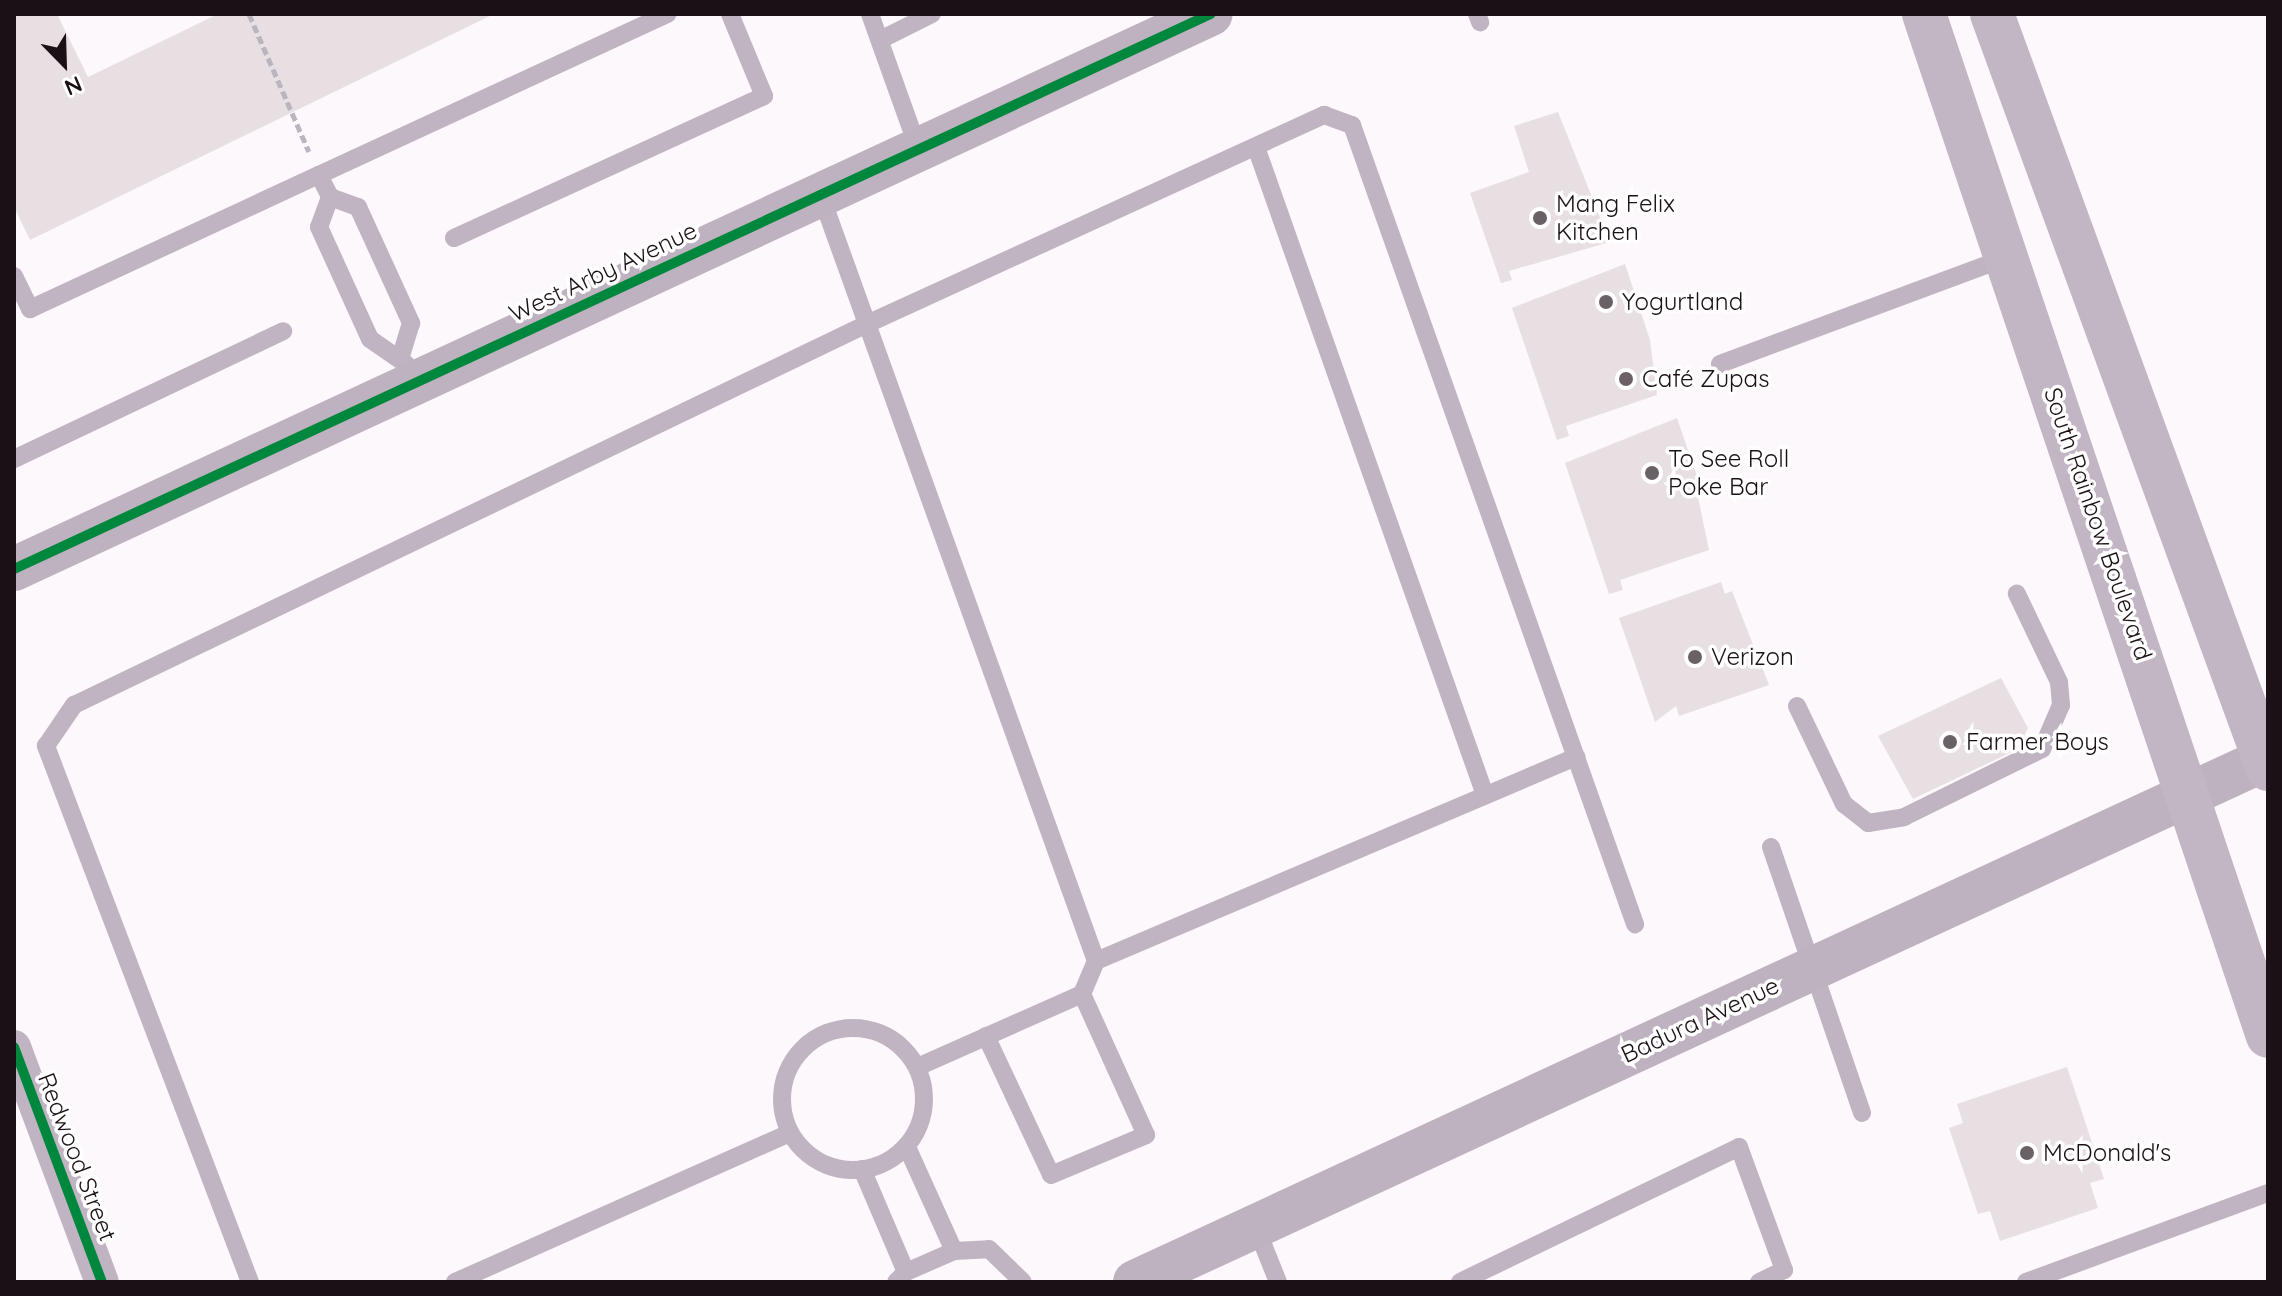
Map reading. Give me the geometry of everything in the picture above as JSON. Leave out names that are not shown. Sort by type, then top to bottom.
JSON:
[{"type":"main road","name":"South Rainbow Boulevard","points":[[1924,14],[2189,792],[2268,1036]]},
{"type":"main road","points":[[1992,14],[2267,760]]},
{"type":"street","name":"West Arby Avenue","points":[[14,569],[409,368],[820,193],[1211,14]]},
{"type":"street","name":"Badura Avenue","points":[[1135,1282],[2189,792],[2267,760]]},
{"type":"street","name":"Redwood Street","points":[[14,1047],[102,1282]]},
{"type":"lane","points":[[454,238],[764,96],[730,14]]},
{"type":"lane","points":[[870,14],[918,148]]},
{"type":"lane","points":[[880,40],[932,14]]},
{"type":"lane","points":[[14,276],[22,313],[656,16]]},
{"type":"lane","points":[[250,1282],[46,746],[57,724],[74,705],[867,324],[1324,115],[1352,125],[1635,924]]},
{"type":"lane","points":[[1256,147],[1485,795]]},
{"type":"lane","points":[[319,175],[330,197],[358,207],[411,323],[409,368]]},
{"type":"lane","points":[[820,193],[1096,961],[1082,994],[917,1067]]},
{"type":"lane","points":[[330,197],[319,227],[370,339],[409,368]]},
{"type":"lane","points":[[1720,364],[2007,257]]},
{"type":"lane","points":[[14,459],[283,331]]},
{"type":"lane","points":[[1797,706],[1844,804],[1868,823],[1904,817],[2042,749],[2061,705],[2059,682],[2017,594]]},
{"type":"lane","points":[[1096,961],[1576,757]]},
{"type":"lane","points":[[1771,847],[1862,1113]]},
{"type":"lane","points":[[986,1036],[1051,1175],[1146,1135],[1082,994]]},
{"type":"lane","points":[[842,1028],[875,1031],[904,1048],[917,1067],[923,1109],[907,1147],[862,1169],[821,1162],[790,1133],[782,1088],[802,1048],[820,1035],[842,1028]]},
{"type":"lane","points":[[455,1282],[790,1133]]},
{"type":"lane","points":[[907,1147],[954,1251]]},
{"type":"lane","points":[[1460,1282],[1739,1147],[1784,1270],[1759,1282]]},
{"type":"lane","points":[[862,1169],[901,1277],[954,1251],[989,1249],[1023,1282]]},
{"type":"lane","points":[[2026,1282],[2268,1193]]},
{"type":"lane","points":[[1256,1227],[1278,1282]]},
{"type":"path","points":[[249,14],[319,175]]},
{"type":"building","points":[[14,14],[57,14],[88,77],[218,14],[494,14],[30,240],[14,207]]},
{"type":"building","name":"Mang Felix Kitchen","points":[[1558,112],[1610,242],[1509,271],[1512,280],[1501,283],[1470,193],[1529,172],[1514,126]]},
{"type":"building","points":[[1625,264],[1650,340],[1657,395],[1566,426],[1569,436],[1557,440],[1512,308]]},
{"type":"building","points":[[1677,418],[1703,494],[1698,497],[1709,550],[1620,580],[1623,590],[1609,594],[1565,463]]},
{"type":"building","name":"Verizon","points":[[1721,582],[1725,594],[1732,591],[1769,685],[1679,716],[1676,706],[1655,722],[1619,618]]},
{"type":"building","name":"Farmer Boys","points":[[2001,678],[2028,728],[2018,749],[1913,799],[1878,736]]},
{"type":"building","name":"McDonald's","points":[[2067,1067],[2104,1179],[2090,1183],[2098,1208],[2000,1241],[1990,1211],[1978,1214],[1949,1128],[1963,1123],[1957,1104]]},
{"type":"cycle path","points":[[14,569],[1211,14]]},
{"type":"cycle path","points":[[14,1047],[102,1282]]},
{"type":"place","name":"Mang Felix Kitchen","points":[[1540,218]]},
{"type":"place","name":"Yogurtland","points":[[1606,302]]},
{"type":"place","name":"Café Zupas","points":[[1626,379]]},
{"type":"place","name":"To See Roll Poke Bar","points":[[1652,473]]},
{"type":"place","name":"Verizon","points":[[1695,657]]},
{"type":"place","name":"Farmer Boys","points":[[1950,742]]},
{"type":"place","name":"McDonald's","points":[[2027,1153]]}]
